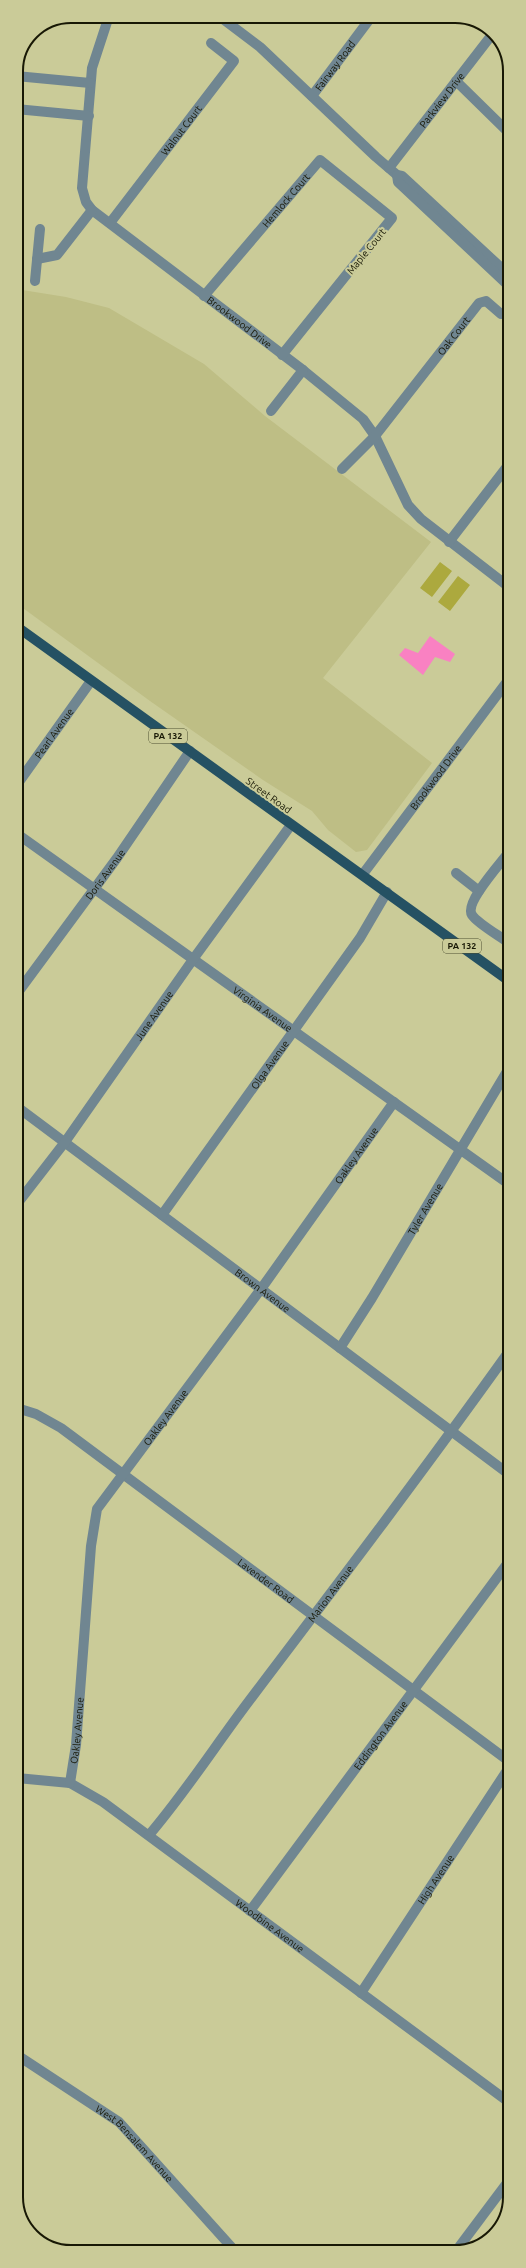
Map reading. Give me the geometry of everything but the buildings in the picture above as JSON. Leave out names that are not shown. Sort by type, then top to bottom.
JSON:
[{"type":"main road","name":"Street Road","points":[[23,631],[291,825],[363,874],[503,977]]},
{"type":"street","name":"Brookwood Drive","points":[[106,23],[95,53],[90,83],[89,116],[82,188],[86,202],[92,210],[303,370],[363,419],[375,436],[404,500],[421,519],[503,582]]},
{"type":"street","points":[[228,23],[260,47],[393,172],[402,176],[503,269]]},
{"type":"street","name":"Fairway Road","points":[[312,96],[367,23]]},
{"type":"street","name":"Parkview Drive","points":[[393,172],[456,80],[490,38]]},
{"type":"street","name":"Walnut Court","points":[[110,223],[234,61],[211,43]]},
{"type":"street","points":[[23,77],[90,83]]},
{"type":"street","points":[[456,80],[503,127]]},
{"type":"street","points":[[23,110],[89,116]]},
{"type":"street","name":"Hemlock Court","points":[[204,296],[320,160]]},
{"type":"street","name":"Maple Court","points":[[282,355],[392,218],[320,160]]},
{"type":"street","points":[[393,172],[398,182],[503,280]]},
{"type":"street","points":[[37,259],[57,255],[92,210]]},
{"type":"street","points":[[35,281],[40,229]]},
{"type":"street","name":"Oak Court","points":[[375,436],[478,303],[486,301],[501,314]]},
{"type":"street","points":[[271,411],[303,370]]},
{"type":"street","points":[[342,469],[375,436]]},
{"type":"street","points":[[449,542],[503,472]]},
{"type":"street","name":"Pearl Avenue","points":[[23,776],[91,680]]},
{"type":"street","name":"Brookwood Drive","points":[[363,874],[503,687]]},
{"type":"street","name":"Doris Avenue","points":[[23,986],[95,888],[190,751]]},
{"type":"street","name":"June Avenue","points":[[23,1195],[65,1142],[194,958],[291,825]]},
{"type":"street","name":"Virginia Avenue","points":[[23,838],[194,958],[503,1180]]},
{"type":"street","points":[[503,860],[474,897],[470,909],[473,916],[503,938]]},
{"type":"street","points":[[456,873],[479,891]]},
{"type":"street","name":"Olga Avenue","points":[[162,1214],[360,938],[387,892]]},
{"type":"street","name":"Tyler Avenue","points":[[340,1348],[372,1298],[503,1079]]},
{"type":"street","name":"Oakley Avenue","points":[[70,1783],[76,1744],[95,1517],[97,1509],[261,1289],[394,1102]]},
{"type":"street","name":"Brown Avenue","points":[[23,1111],[503,1469]]},
{"type":"street","name":"Marion Avenue","points":[[150,1836],[173,1808],[223,1736],[314,1616],[503,1360]]},
{"type":"street","name":"Lavender Road","points":[[23,1410],[44,1418],[122,1474],[503,1757]]},
{"type":"street","name":"Eddington Avenue","points":[[250,1911],[503,1569]]},
{"type":"street","name":"High Avenue","points":[[361,1993],[503,1777]]},
{"type":"street","name":"Woodbine Avenue","points":[[23,1779],[70,1783],[92,1795],[150,1836],[503,2098]]},
{"type":"street","name":"West Bensalem Avenue","points":[[23,2059],[119,2122],[230,2245]]},
{"type":"street","points":[[461,2244],[503,2188]]},
{"type":"shaded area","points":[[23,290],[66,297],[109,308],[204,364],[265,416],[431,542],[323,678],[432,763],[367,850],[356,852],[328,830],[312,811],[263,780],[150,701],[23,608]]},
{"type":"shaded area","points":[[440,562],[452,571],[432,597],[420,588]]},
{"type":"shaded area","points":[[458,576],[470,585],[450,611],[438,602]]},
{"type":"shaded area","points":[[430,636],[455,654],[450,662],[435,657],[423,675],[399,655],[405,648],[418,653]]}]
